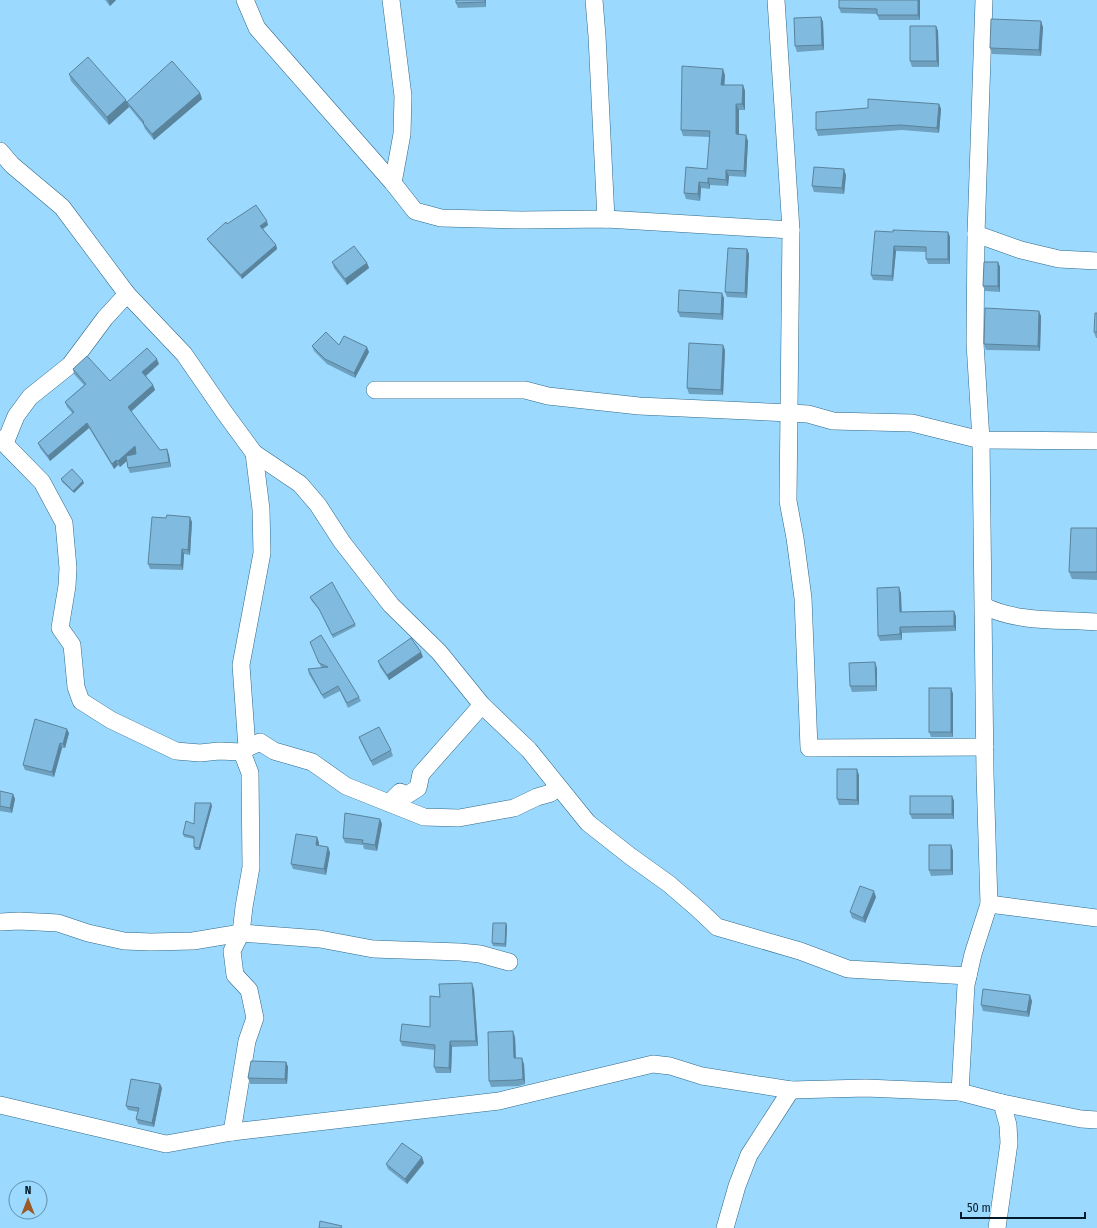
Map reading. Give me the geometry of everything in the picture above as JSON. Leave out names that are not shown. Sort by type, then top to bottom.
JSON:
[{"type":"street","points":[[245,0],[257,28],[393,183],[415,211],[441,218],[522,220],[606,219],[791,230]]},
{"type":"street","points":[[391,0],[403,96],[402,134],[393,183]]},
{"type":"street","points":[[594,0],[606,219]]},
{"type":"street","points":[[776,0],[791,230],[788,502],[796,538],[803,598],[809,748],[985,747]]},
{"type":"street","points":[[960,1092],[966,985],[973,954],[989,904],[985,747],[981,440],[975,343],[976,234],[984,0]]},
{"type":"street","points":[[0,150],[12,165],[62,207],[127,294],[184,354],[254,453],[300,484],[318,505],[342,542],[391,605],[438,652],[482,705],[529,750],[556,785],[588,822],[630,856],[670,884],[716,927],[800,951],[848,969],[968,976]]},
{"type":"street","points":[[976,234],[1021,250],[1052,257],[1097,261]]},
{"type":"street","points":[[127,294],[105,318],[70,365],[30,397],[16,416],[2,441],[42,482],[64,523],[68,568],[67,586],[60,628],[72,645],[76,687],[80,700],[111,720],[176,751],[200,753],[245,750],[260,742],[274,751],[312,762],[346,786],[424,817],[459,818],[514,808],[537,797],[551,793],[556,785]]},
{"type":"street","points":[[375,390],[526,390],[548,396],[639,406],[808,414],[833,421],[912,423],[981,440],[1097,441]]},
{"type":"street","points":[[232,1132],[247,1041],[255,1018],[249,990],[236,974],[232,951],[241,933],[251,867],[250,773],[245,750],[241,665],[262,553],[261,509],[254,453]]},
{"type":"street","points":[[984,606],[994,611],[1023,618],[1097,622]]},
{"type":"street","points":[[389,803],[400,792],[407,795],[418,788],[421,774],[482,705]]},
{"type":"street","points":[[989,904],[1097,918]]},
{"type":"street","points":[[0,922],[19,921],[58,923],[88,933],[124,941],[193,941],[241,933],[320,939],[373,949],[480,954],[508,962]]},
{"type":"street","points":[[0,1105],[166,1144],[232,1132],[499,1101],[653,1064],[670,1066],[702,1076],[791,1090],[866,1088],[960,1092],[1081,1119],[1097,1120]]},
{"type":"street","points":[[725,1228],[737,1186],[749,1155],[791,1090]]},
{"type":"street","points":[[997,1228],[1009,1143],[1008,1125],[1002,1102]]},
{"type":"building","points":[[456,0],[485,0],[485,2],[456,3]]},
{"type":"building","points":[[839,0],[918,0],[918,15],[877,15],[877,9],[839,8]]},
{"type":"building","points":[[821,17],[822,45],[795,46],[794,18]]},
{"type":"building","points":[[991,19],[1041,21],[1039,50],[990,48]]},
{"type":"building","points":[[910,26],[936,26],[937,61],[910,61]]},
{"type":"building","points":[[88,57],[126,100],[107,117],[69,74]]},
{"type":"building","points":[[172,61],[200,93],[152,134],[127,102]]},
{"type":"building","points":[[682,66],[723,69],[721,85],[743,85],[742,104],[736,104],[736,134],[746,135],[744,171],[726,170],[726,180],[708,178],[708,183],[699,182],[698,194],[684,193],[686,167],[707,169],[710,131],[681,130]]},
{"type":"building","points":[[868,99],[939,104],[937,128],[900,125],[816,130],[816,112],[868,108]]},
{"type":"building","points":[[814,167],[844,169],[842,188],[812,186]]},
{"type":"building","points":[[256,205],[267,221],[260,226],[276,245],[241,275],[207,239],[226,222],[227,224]]},
{"type":"building","points":[[893,230],[948,232],[948,259],[926,259],[926,247],[894,246],[892,276],[871,275],[875,231],[893,232]]},
{"type":"building","points":[[354,246],[367,263],[345,279],[332,262]]},
{"type":"building","points":[[728,248],[747,249],[745,293],[725,292]]},
{"type":"building","points":[[984,262],[998,262],[998,286],[983,286]]},
{"type":"building","points":[[679,290],[722,293],[721,314],[678,312]]},
{"type":"building","points":[[985,308],[1039,311],[1038,346],[984,344]]},
{"type":"building","points":[[1095,313],[1097,313],[1097,332],[1094,332]]},
{"type":"building","points":[[326,332],[339,345],[344,336],[367,347],[354,373],[325,359],[312,346]]},
{"type":"building","points":[[689,343],[723,345],[721,390],[687,388]]},
{"type":"building","points":[[147,348],[157,359],[142,372],[153,385],[128,407],[160,450],[167,449],[169,462],[128,468],[126,456],[136,454],[135,446],[118,461],[116,460],[112,464],[87,423],[48,456],[38,443],[74,412],[65,402],[86,384],[73,369],[87,356],[110,381]]},
{"type":"building","points":[[72,469],[83,481],[73,491],[61,479]]},
{"type":"building","points":[[167,515],[190,517],[188,550],[182,549],[181,565],[148,564],[152,517],[166,518]]},
{"type":"building","points":[[1071,528],[1097,528],[1097,572],[1069,572]]},
{"type":"building","points":[[332,582],[355,624],[332,635],[319,609],[310,597]]},
{"type":"building","points":[[899,587],[900,612],[954,611],[954,626],[900,627],[900,634],[878,636],[877,588]]},
{"type":"building","points":[[321,635],[359,697],[347,703],[338,686],[322,695],[308,669],[328,667],[319,663],[310,642]]},
{"type":"building","points":[[411,638],[421,652],[387,675],[378,661]]},
{"type":"building","points":[[875,662],[876,686],[850,686],[849,663]]},
{"type":"building","points":[[929,688],[951,688],[951,732],[929,732]]},
{"type":"building","points":[[35,719],[67,729],[63,744],[60,743],[52,772],[23,765]]},
{"type":"building","points":[[379,727],[391,750],[371,761],[359,737]]},
{"type":"building","points":[[837,769],[857,769],[857,800],[837,799]]},
{"type":"building","points":[[0,791],[13,794],[10,808],[0,806]]},
{"type":"building","points":[[910,796],[952,796],[952,814],[910,814]]},
{"type":"building","points":[[195,803],[211,803],[199,848],[194,847],[194,837],[183,834],[186,821],[194,824]]},
{"type":"building","points":[[345,813],[380,819],[375,845],[362,843],[363,840],[343,838]]},
{"type":"building","points":[[296,834],[317,837],[316,845],[328,847],[324,869],[291,864]]},
{"type":"building","points":[[929,845],[951,845],[951,870],[929,870]]},
{"type":"building","points":[[860,886],[874,891],[863,918],[850,912]]},
{"type":"building","points":[[493,923],[506,923],[505,944],[492,943]]},
{"type":"building","points":[[472,983],[476,1041],[450,1041],[449,1068],[434,1067],[435,1045],[400,1041],[402,1024],[430,1027],[430,996],[440,997],[439,984]]},
{"type":"building","points":[[983,989],[1030,995],[1027,1012],[981,1005]]},
{"type":"building","points":[[513,1031],[514,1058],[522,1058],[523,1079],[489,1081],[488,1032]]},
{"type":"building","points":[[251,1061],[286,1062],[285,1079],[248,1078]]},
{"type":"building","points":[[131,1079],[160,1084],[152,1123],[136,1119],[139,1108],[126,1106]]},
{"type":"building","points":[[402,1143],[422,1157],[405,1179],[386,1164]]},
{"type":"building","points":[[320,1221],[342,1226],[341,1228],[319,1228]]}]
